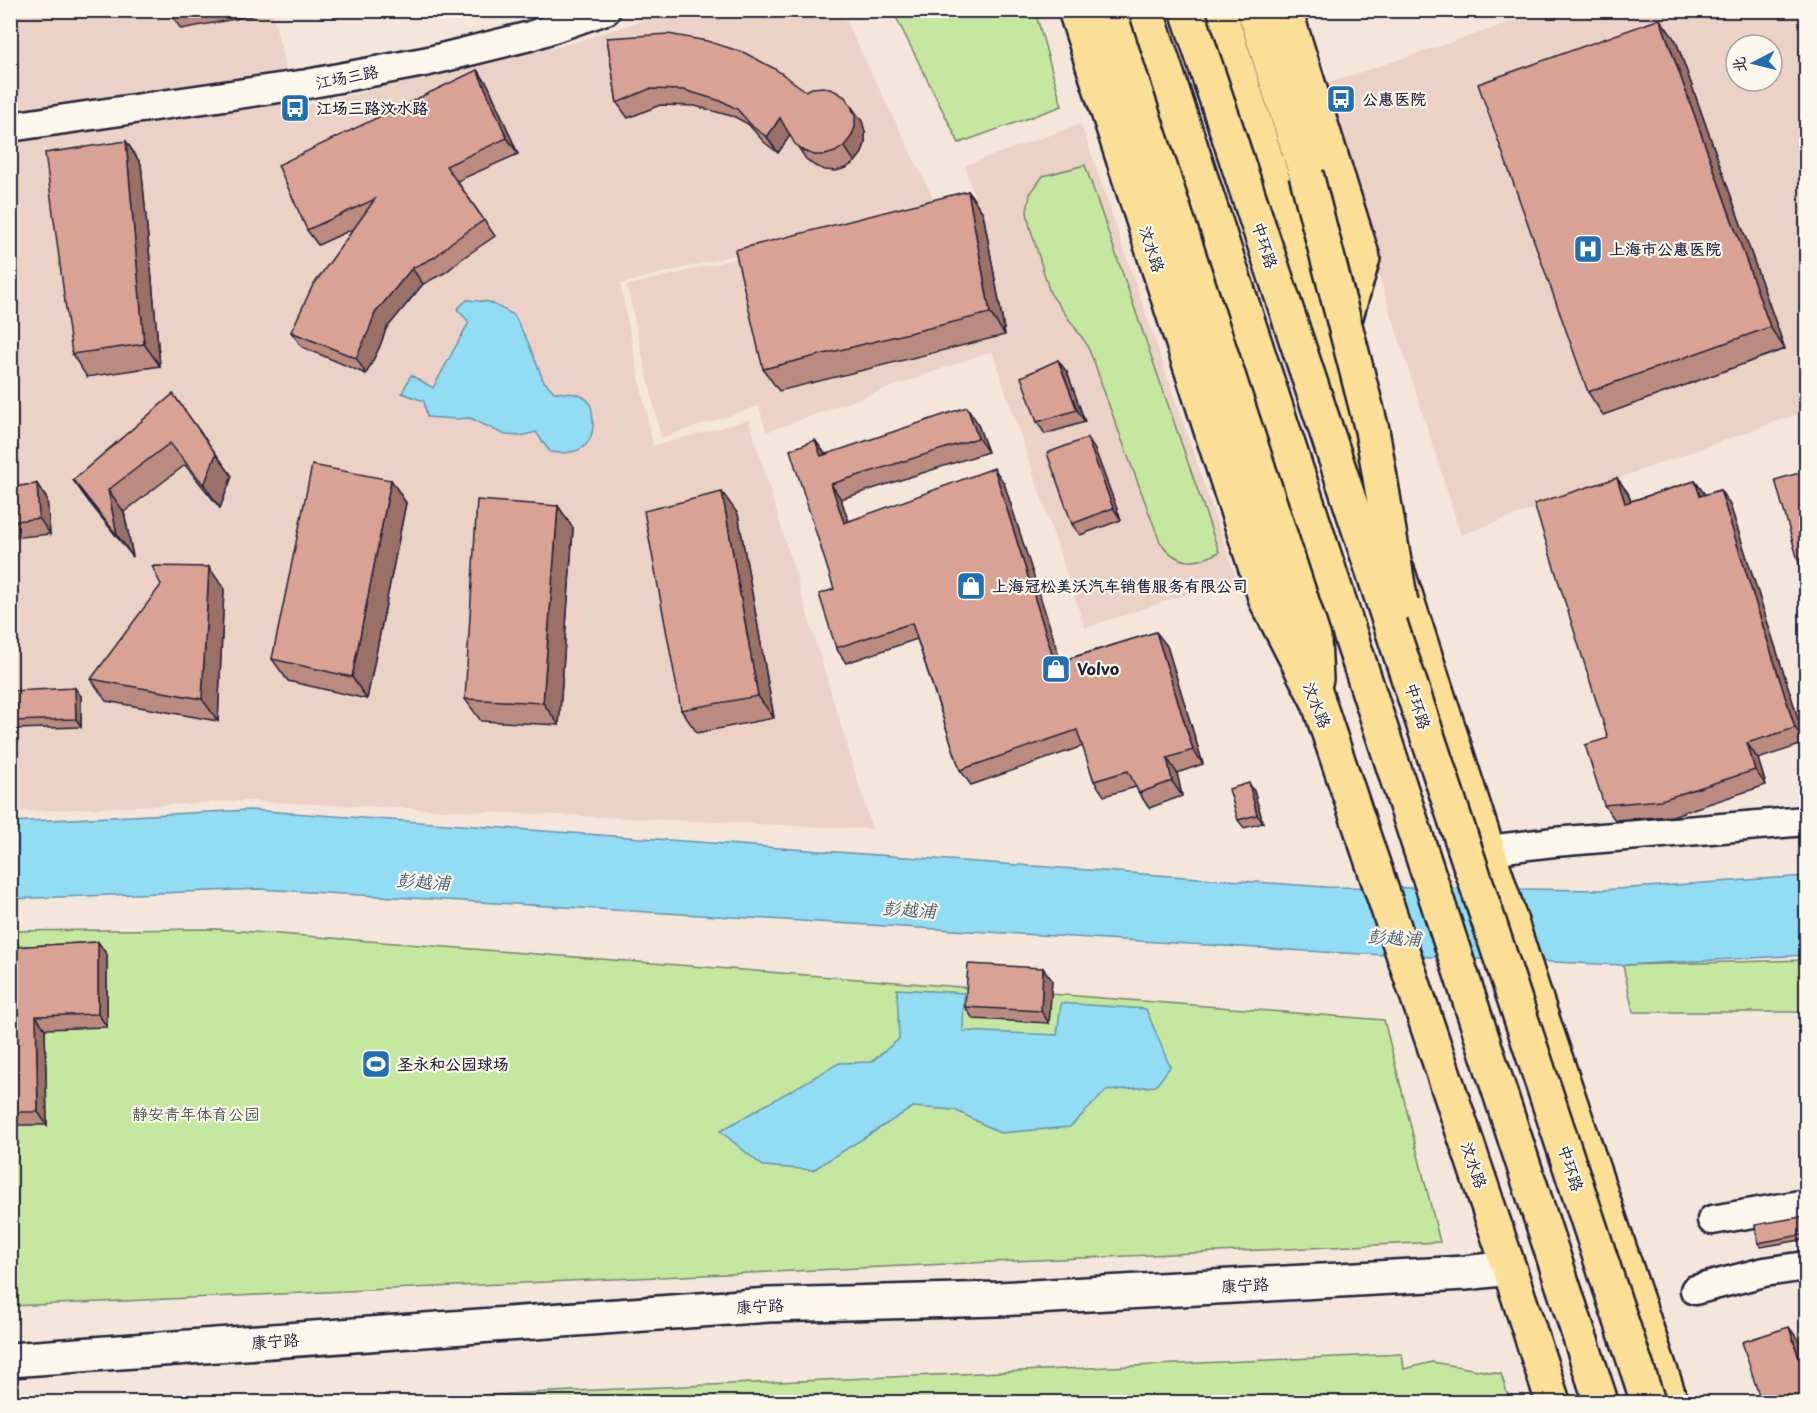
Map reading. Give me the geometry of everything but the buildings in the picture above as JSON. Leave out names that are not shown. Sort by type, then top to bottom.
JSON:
[{"type":"main road","name":"汶水路","points":[[1075,10],[1266,600],[1318,701],[1553,1402]]},
{"type":"main road","points":[[1096,10],[1217,352],[1291,412]]},
{"type":"main road","points":[[1116,10],[1318,701]]},
{"type":"main road","points":[[1146,10],[1600,1402]]},
{"type":"main road","points":[[1158,10],[1291,412],[1635,1402]]},
{"type":"main road","points":[[1178,10],[1376,614],[1443,846]]},
{"type":"main road","name":"中环路","points":[[1187,10],[1648,1402]]},
{"type":"main road","points":[[1218,10],[1540,1012],[1671,1402]]},
{"type":"main road","points":[[1254,10],[1306,174],[1372,430],[1418,705]]},
{"type":"main road","points":[[1285,10],[1363,258],[1332,364]]},
{"type":"main road","points":[[1376,614],[1427,663]]},
{"type":"main road","points":[[1498,1013],[1615,1402]]},
{"type":"main road","points":[[1647,1332],[1648,1402]]},
{"type":"street","name":"江场三路","points":[[10,127],[307,84],[429,61],[530,36],[606,10]]},
{"type":"street","points":[[1492,863],[1576,840],[1806,821]]},
{"type":"street","points":[[1712,1220],[1806,1204]]},
{"type":"street","points":[[1695,1290],[1764,1272],[1806,1266]]},
{"type":"street","name":"康宁路","points":[[10,1360],[770,1305],[998,1299],[1465,1273],[1509,1268]]},
{"type":"shaded area","points":[[10,11],[272,11],[295,108],[562,46],[673,11],[841,11],[936,204],[620,284],[653,446],[749,420],[872,829],[245,801],[11,812]]},
{"type":"shaded area","name":"上海市公惠医院","points":[[1546,11],[1806,11],[1806,411],[1461,535],[1319,86]]},
{"type":"shaded area","points":[[1081,124],[1236,578],[1085,628],[992,351],[766,432],[759,406],[661,438],[627,286],[975,198],[965,165]]},
{"type":"green space","points":[[893,11],[1035,11],[1062,106],[959,143]]},
{"type":"green space","points":[[1085,165],[1219,552],[1202,560],[1180,559],[1166,550],[1160,542],[1095,364],[1086,343],[1050,293],[1030,227],[1027,212],[1030,194],[1043,176]]},
{"type":"green space","name":"静安青年体育公园","points":[[215,929],[1384,1020],[1440,1242],[11,1306],[10,931]]},
{"type":"green space","points":[[1806,960],[1806,1012],[1633,1012],[1623,965]]},
{"type":"green space","points":[[1402,1354],[1404,1369],[1432,1362],[1501,1374],[1510,1402],[330,1402]]},
{"type":"water","points":[[467,300],[489,302],[514,315],[543,380],[554,392],[577,395],[589,402],[593,425],[592,434],[585,446],[573,452],[550,452],[536,432],[521,436],[505,435],[470,418],[427,417],[424,401],[402,393],[411,375],[433,388],[469,322],[457,309]]},
{"type":"water","name":"彭越浦","points":[[250,810],[1326,887],[1602,890],[1806,876],[1806,955],[1623,965],[1341,953],[259,889],[11,899],[11,822]]},
{"type":"water","points":[[897,989],[964,993],[963,1031],[1057,1035],[1061,1003],[1146,1009],[1170,1067],[1156,1086],[1106,1091],[1070,1127],[1000,1133],[955,1110],[913,1107],[813,1170],[763,1166],[720,1131],[839,1063],[871,1062],[899,1039]]},
{"type":"place","name":"公惠医院","points":[[1341,99]]},
{"type":"place","name":"江场三路汶水路","points":[[295,108]]},
{"type":"place","name":"上海市公惠医院","points":[[1588,249]]},
{"type":"place","name":"上海冠松美沃汽车销售服务有限公司","points":[[971,586]]},
{"type":"place","name":"Volvo","points":[[1056,669]]},
{"type":"place","name":"圣永和公园球场","points":[[376,1064]]}]
